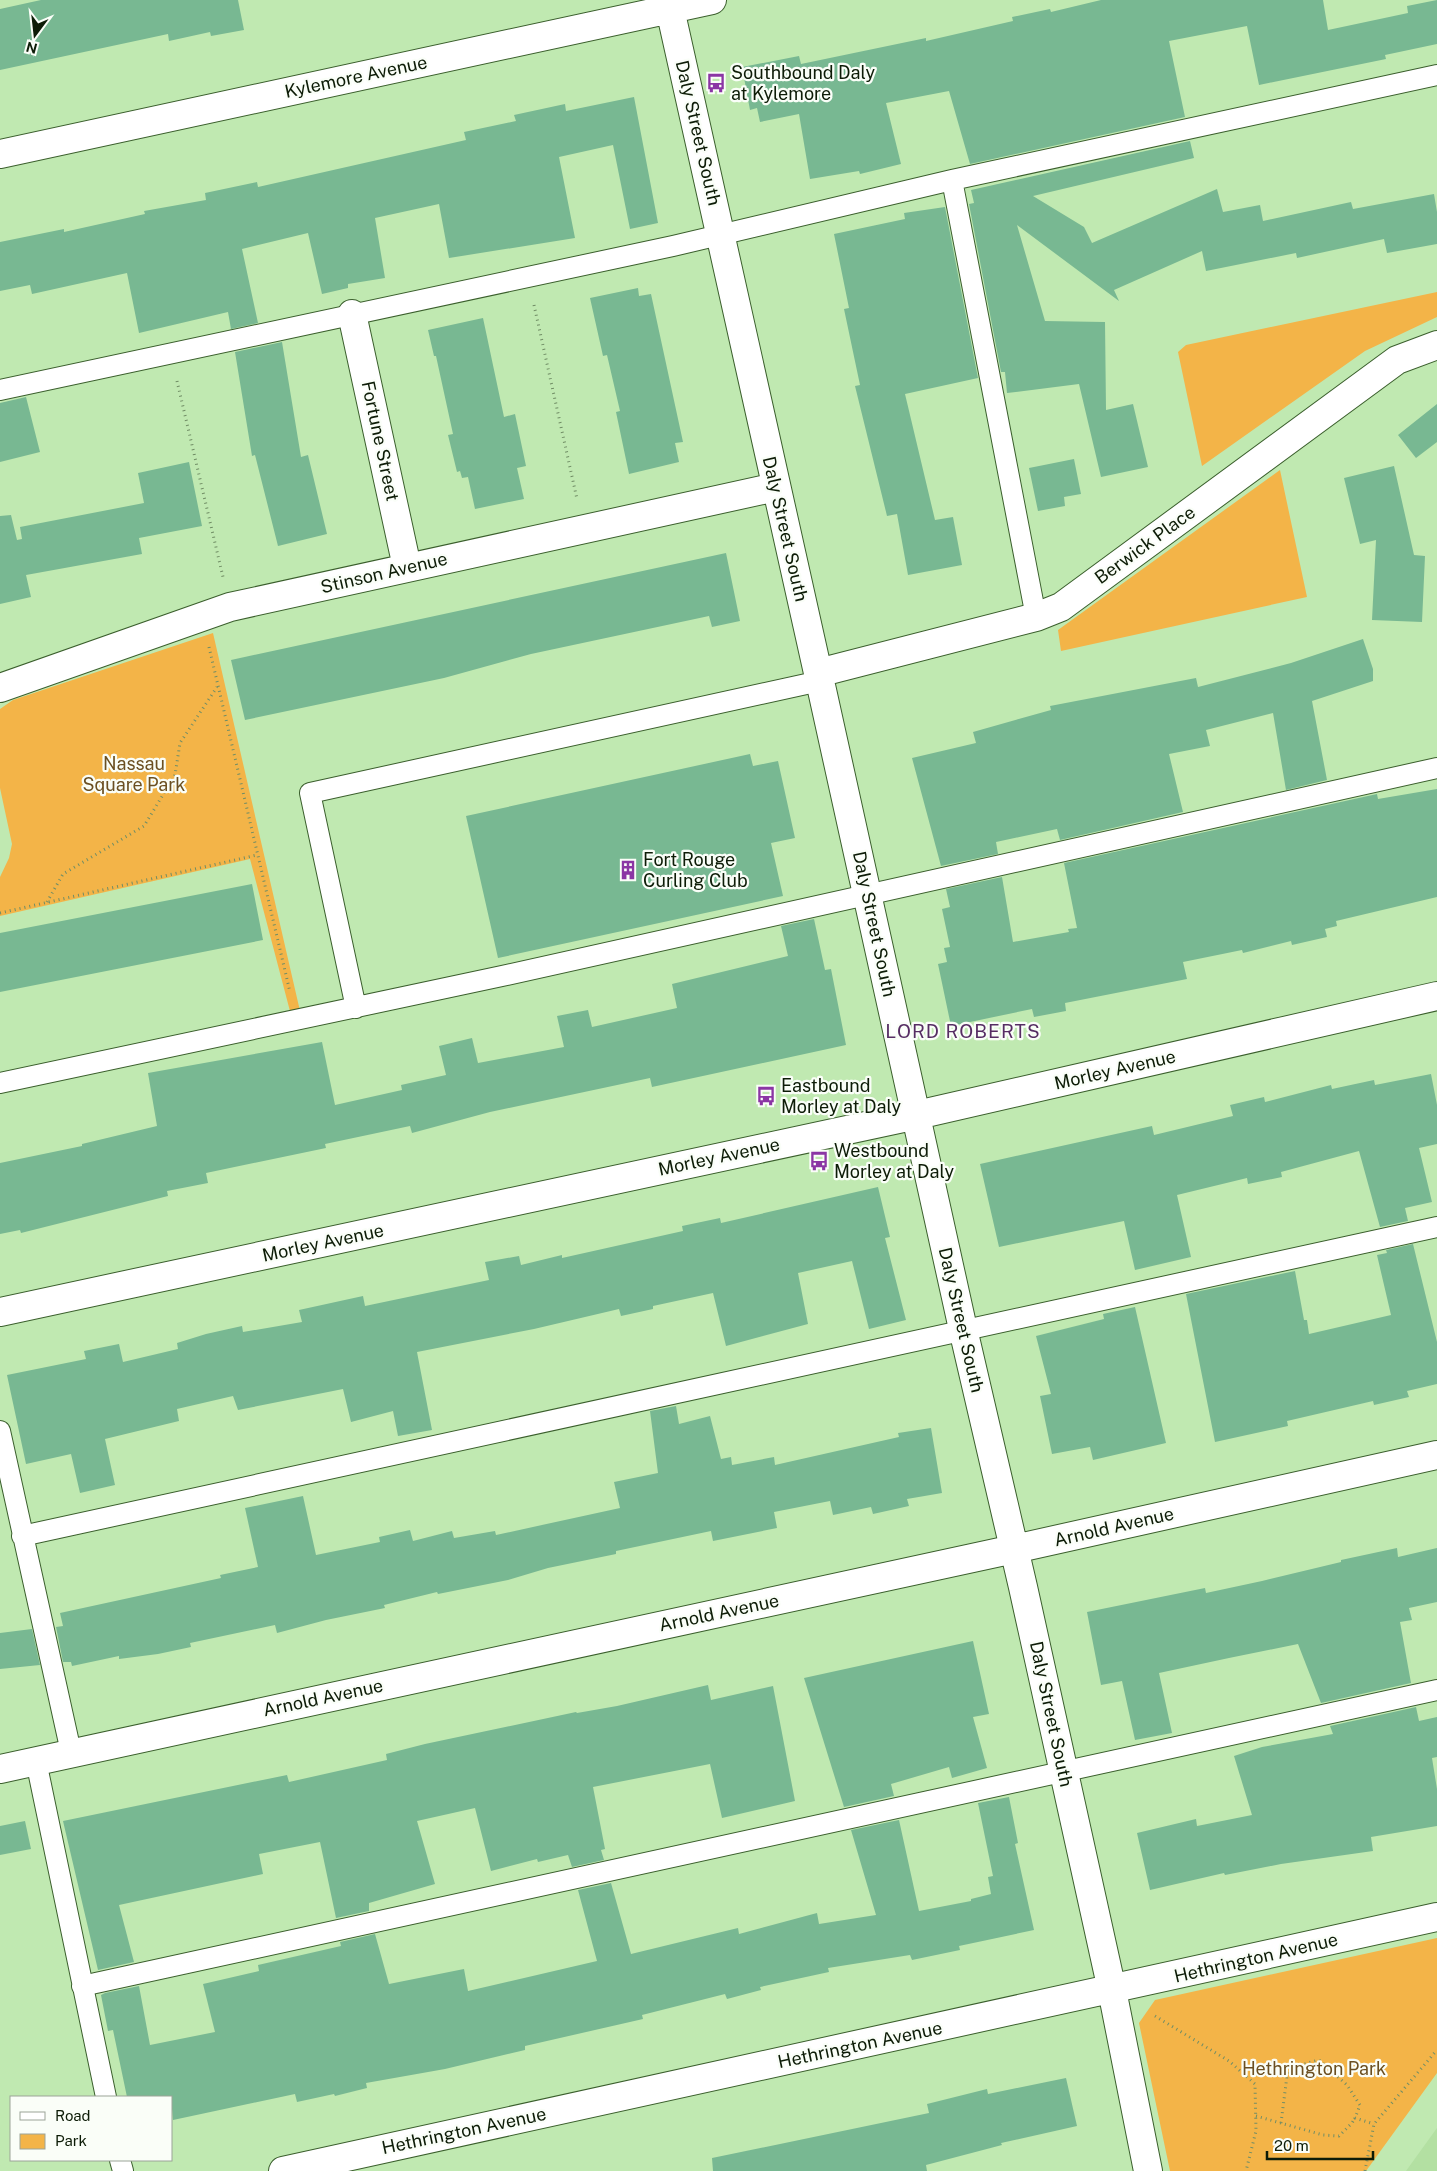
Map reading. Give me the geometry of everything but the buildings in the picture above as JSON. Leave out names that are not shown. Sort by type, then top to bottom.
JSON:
[{"type":"street","name":"Kylemore Avenue","points":[[0,154],[669,5],[712,0]]},
{"type":"street","name":"Daly Street South","points":[[669,5],[868,893],[962,1329],[1064,1772],[1112,1990],[1148,2171]]},
{"type":"street","name":"Fortune Street","points":[[352,314],[407,567]]},
{"type":"street","name":"Berwick Place","points":[[819,677],[1036,617],[1061,607],[1397,360],[1437,345]]},
{"type":"street","name":"Stinson Avenue","points":[[0,688],[230,607],[776,487]]},
{"type":"street","name":"Morley Avenue","points":[[0,1312],[917,1115],[1437,996]]},
{"type":"street","name":"Arnold Avenue","points":[[0,1769],[71,1752],[1014,1549],[1437,1455]]},
{"type":"street","name":"Hethrington Avenue","points":[[283,2171],[1437,1917]]},
{"type":"lane","points":[[0,390],[721,235],[952,180],[1437,75]]},
{"type":"lane","points":[[952,180],[1036,617]]},
{"type":"lane","points":[[356,1008],[310,793],[819,677]]},
{"type":"lane","points":[[0,1083],[356,1008],[1437,768]]},
{"type":"lane","points":[[22,1536],[962,1329],[1437,1227]]},
{"type":"lane","points":[[0,1431],[71,1752]]},
{"type":"lane","points":[[82,1986],[1437,1690]]},
{"type":"lane","points":[[36,1761],[106,2096]]},
{"type":"path","points":[[527,277],[583,529]]},
{"type":"path","points":[[171,353],[230,607]]},
{"type":"path","points":[[208,645],[296,1020]]},
{"type":"path","points":[[47,902],[62,874],[144,826],[175,775],[180,743],[218,686]]},
{"type":"path","points":[[0,913],[257,855]]},
{"type":"path","points":[[1155,2016],[1229,2061],[1255,2084],[1256,2130],[1246,2171]]},
{"type":"path","points":[[1365,2171],[1374,2124],[1437,2050]]},
{"type":"path","points":[[1246,2076],[1319,2060],[1347,2084],[1360,2104],[1352,2123],[1339,2136],[1323,2135],[1256,2116]]},
{"type":"path","points":[[1281,2123],[1288,2068]]},
{"type":"path","points":[[1355,2118],[1374,2124]]},
{"type":"shaded area","points":[[1437,2128],[1437,2171],[1406,2171]]},
{"type":"green space","points":[[1437,292],[1437,317],[1365,351],[1202,466],[1178,352],[1186,345]]},
{"type":"green space","points":[[1280,470],[1307,597],[1061,651],[1058,630]]},
{"type":"green space","name":"Nassau Square Park","points":[[213,633],[300,1011],[291,1015],[250,859],[0,916],[0,877],[9,858],[12,844],[0,788],[0,709],[13,700]]},
{"type":"green space","name":"Hethrington Park","points":[[1437,1938],[1437,2073],[1366,2171],[1170,2171],[1139,2023],[1155,2000]]},
{"type":"place","name":"Southbound Daly at Kylemore","points":[[716,83]]},
{"type":"place","name":"Fort Rouge Curling Club","points":[[628,870]]},
{"type":"place","name":"Eastbound Morley at Daly","points":[[766,1096]]},
{"type":"place","name":"Westbound Morley at Daly","points":[[819,1161]]},
{"type":"district","name":"LORD ROBERTS","points":[[963,1031]]}]
